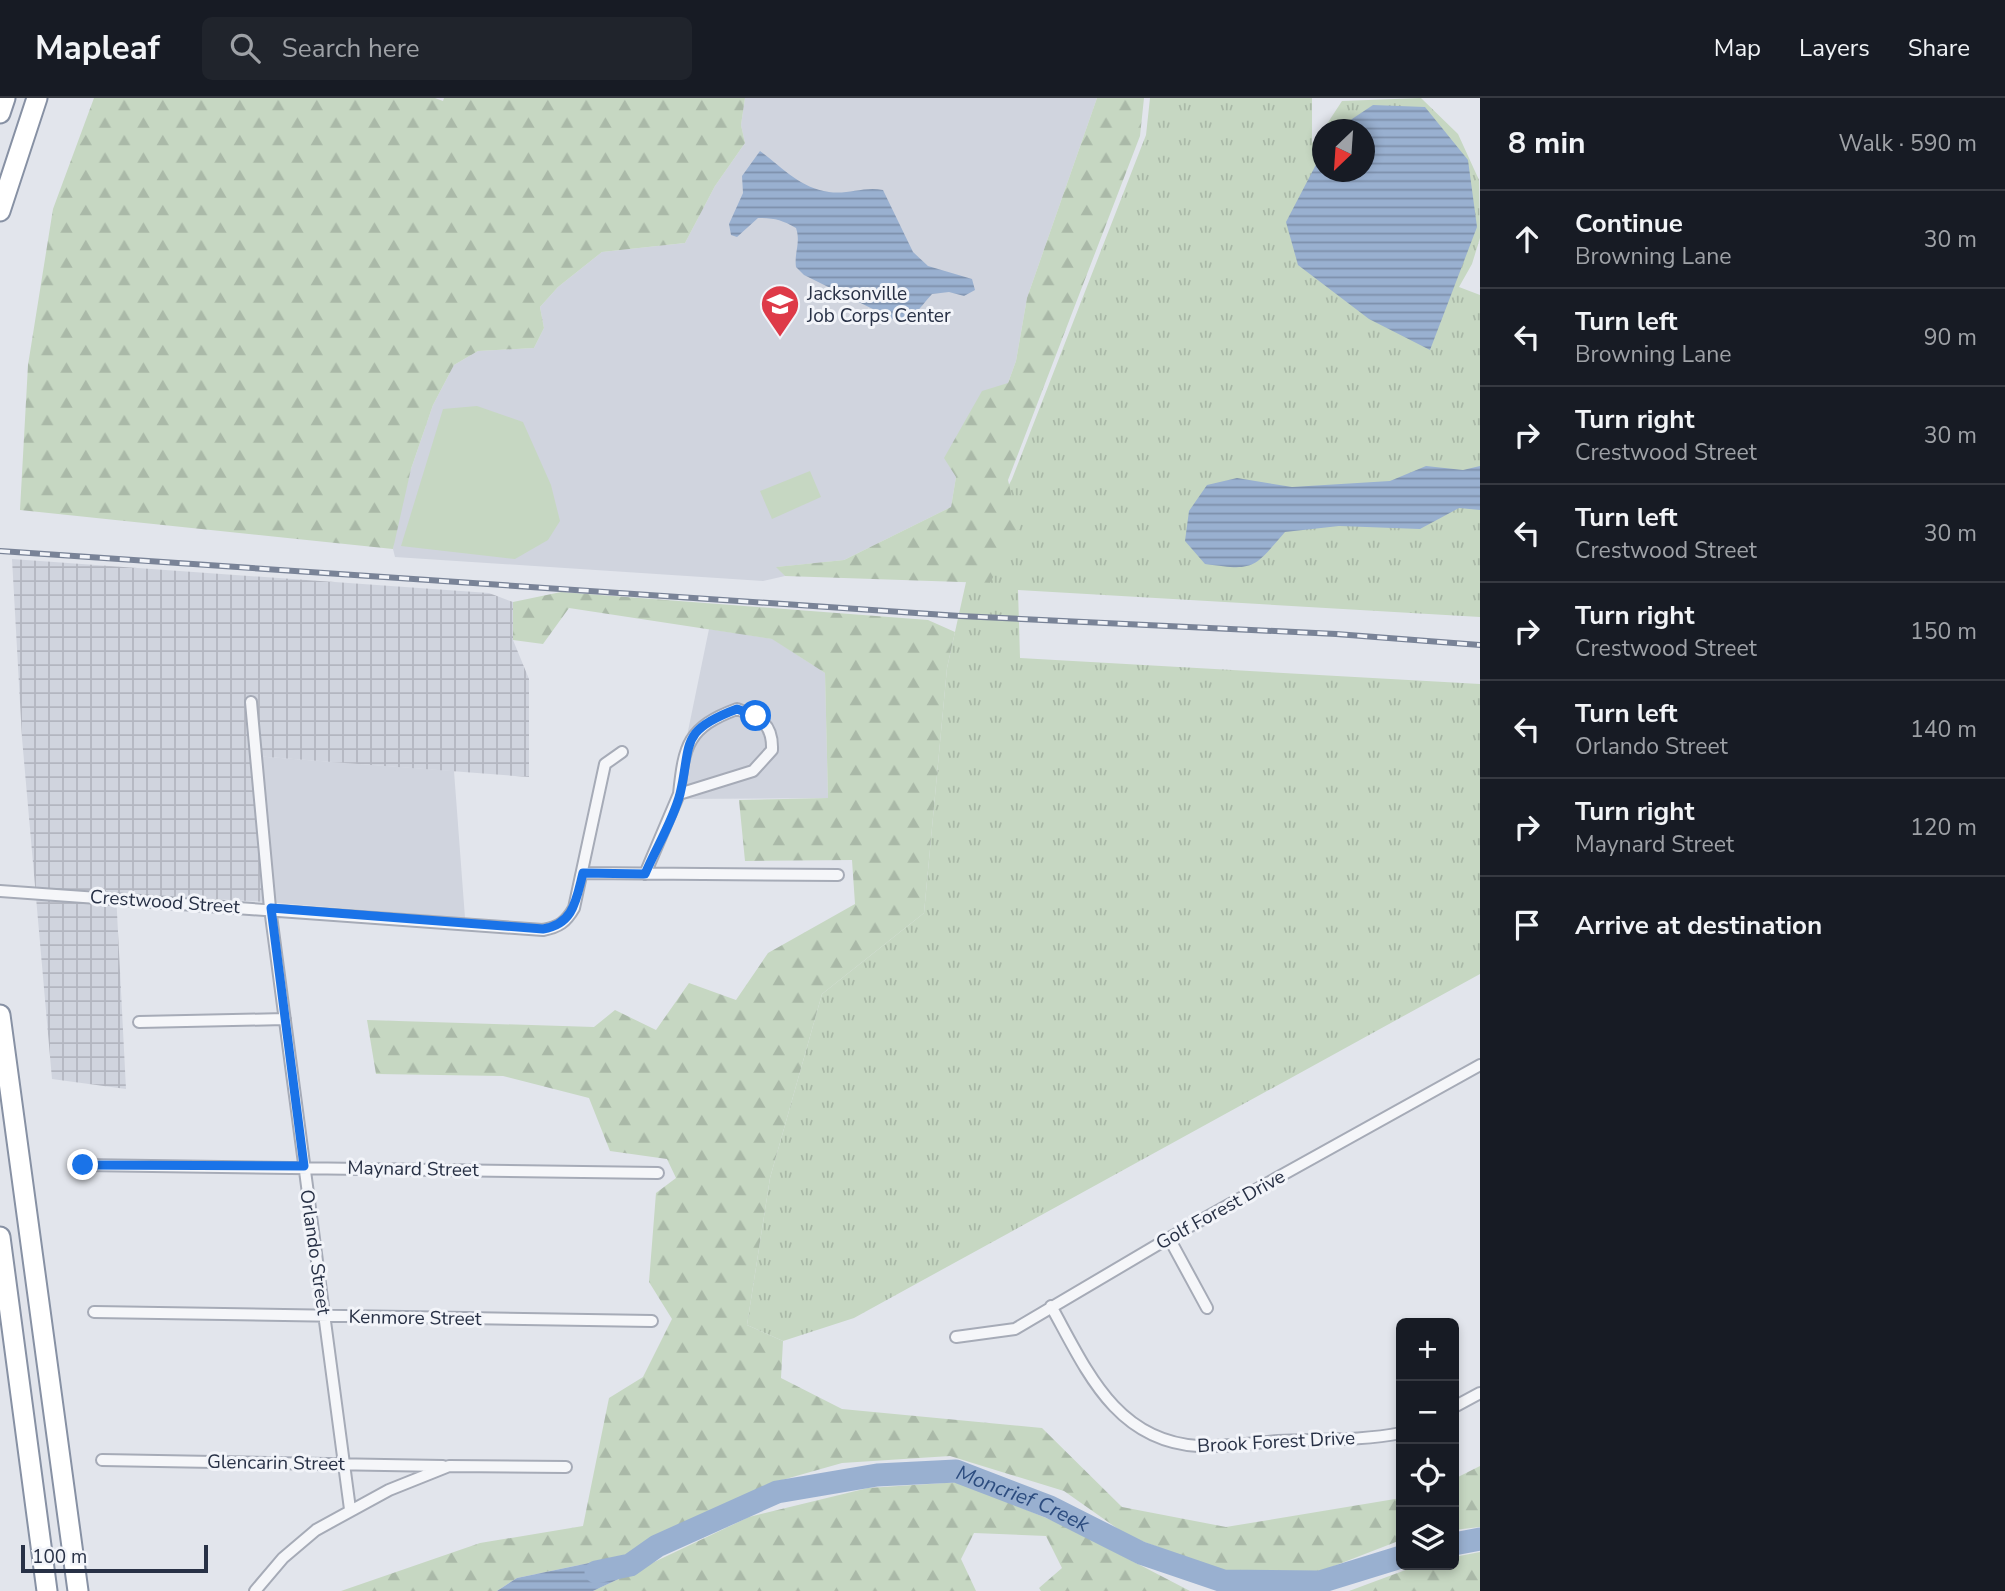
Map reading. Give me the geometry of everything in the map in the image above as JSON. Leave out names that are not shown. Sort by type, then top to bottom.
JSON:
[{"type":"highway","points":[[0,113],[5,98]]},
{"type":"highway","points":[[0,211],[37,98]]},
{"type":"highway","points":[[0,1015],[78,1591]]},
{"type":"highway","points":[[0,1237],[47,1591]]},
{"type":"street","name":"Orlando Street","points":[[251,702],[271,908],[350,1509]]},
{"type":"street","points":[[645,874],[680,794],[687,745],[709,719],[737,709],[767,724],[772,735],[772,750],[753,771],[680,794]]},
{"type":"street","name":"Crestwood Street","points":[[0,891],[543,929],[557,927],[567,919],[574,908],[605,764],[622,752]]},
{"type":"street","points":[[583,873],[838,875]]},
{"type":"street","points":[[139,1022],[285,1019]]},
{"type":"street","name":"Golf Forest Drive","points":[[956,1337],[1015,1329],[1169,1238],[1480,1065]]},
{"type":"street","name":"Maynard Street","points":[[83,1165],[658,1173]]},
{"type":"street","points":[[1169,1238],[1207,1308]]},
{"type":"street","name":"Brook Forest Drive","points":[[1051,1306],[1094,1386],[1126,1420],[1159,1438],[1199,1446],[1396,1433]]},
{"type":"street","name":"Kenmore Street","points":[[94,1312],[652,1321]]},
{"type":"street","points":[[1459,1404],[1480,1393]]},
{"type":"street","name":"Glencarin Street","points":[[102,1460],[566,1467]]},
{"type":"street","points":[[255,1591],[298,1544],[350,1509],[449,1466]]},
{"type":"shaded area","name":"Jacksonville Job Corps Center","points":[[745,98],[1097,98],[1027,298],[1016,361],[1008,383],[956,477],[951,507],[844,560],[777,567],[785,576],[763,581],[395,557],[393,549],[396,526],[411,469],[433,405],[454,365],[478,351],[534,348],[544,328],[540,307],[558,287],[602,252],[685,243],[715,186],[745,143],[741,125]]},
{"type":"shaded area","points":[[12,559],[489,593],[513,602],[513,640],[529,679],[529,777],[253,756],[265,902],[116,893],[126,1089],[52,1079],[22,738]]},
{"type":"shaded area","points":[[709,629],[773,639],[825,673],[828,798],[674,799]]},
{"type":"shaded area","points":[[253,756],[454,771],[465,918],[265,902]]},
{"type":"green space","points":[[94,98],[435,98],[443,101],[444,98],[745,98],[741,125],[745,143],[715,186],[685,243],[602,252],[558,287],[540,307],[544,328],[534,348],[478,351],[454,365],[433,405],[411,469],[393,549],[20,510],[28,365],[53,209]]},
{"type":"green space","points":[[1097,98],[1144,98],[1140,136],[1008,480],[1019,528],[990,583],[785,576],[776,567],[844,560],[951,507],[956,477],[944,458],[982,391],[1008,383],[1016,361],[1027,298]]},
{"type":"green space","points":[[1150,98],[1312,98],[1312,182],[1375,182],[1375,119],[1330,119],[1342,101],[1421,98],[1458,134],[1479,180],[1480,238],[1472,264],[1459,287],[1480,295],[1480,617],[1018,590],[1020,658],[1480,684],[1480,974],[854,1318],[783,1341],[747,1325],[770,1178],[822,994],[924,913],[947,668],[972,555],[1012,479],[1146,135]]},
{"type":"green space","points":[[477,406],[523,422],[551,485],[560,521],[548,540],[515,559],[401,546],[443,409]]},
{"type":"green space","points":[[810,471],[821,497],[772,519],[760,491]]},
{"type":"green space","points":[[561,592],[928,620],[955,632],[947,668],[924,913],[822,994],[770,1178],[747,1325],[783,1341],[781,1378],[842,1409],[1042,1428],[1122,1507],[1226,1527],[1396,1499],[1396,1542],[1321,1571],[1223,1571],[1128,1536],[1064,1491],[950,1456],[842,1463],[768,1484],[623,1556],[517,1578],[497,1591],[341,1591],[480,1543],[583,1526],[609,1398],[643,1377],[672,1319],[649,1282],[656,1193],[676,1178],[667,1159],[610,1151],[589,1098],[503,1076],[376,1074],[367,1020],[594,1027],[615,1010],[656,1030],[689,983],[736,1000],[768,953],[855,904],[852,860],[745,861],[739,800],[828,798],[825,673],[772,639],[569,608],[543,644],[513,640],[513,602]]},
{"type":"green space","points":[[1480,1466],[1480,1527],[1459,1529],[1459,1476]]},
{"type":"green space","points":[[960,1482],[1063,1525],[1190,1591],[1041,1591],[1039,1588],[1062,1568],[1046,1536],[974,1533],[961,1559],[976,1591],[593,1591],[749,1517],[868,1488]]},
{"type":"green space","points":[[1480,1552],[1480,1591],[1349,1591],[1406,1570],[1459,1570],[1459,1556]]},
{"type":"water","points":[[1373,105],[1425,107],[1468,160],[1477,227],[1430,350],[1369,319],[1298,265],[1286,222],[1312,172],[1312,182],[1375,182],[1375,119],[1352,119]]},
{"type":"water","points":[[760,151],[792,176],[819,190],[836,193],[883,190],[913,252],[928,266],[972,279],[975,290],[964,296],[949,292],[932,294],[911,316],[893,319],[804,275],[796,267],[797,233],[796,228],[791,225],[769,218],[758,218],[737,237],[731,235],[729,224],[743,193],[742,176]]},
{"type":"water","points":[[1426,466],[1463,470],[1480,466],[1480,510],[1459,508],[1420,529],[1339,526],[1285,532],[1259,560],[1244,567],[1205,564],[1185,541],[1189,511],[1207,485],[1237,478],[1292,487],[1390,481]]},
{"type":"water","points":[[623,1556],[627,1575],[593,1591],[497,1591],[517,1578]]},
{"type":"waterway","name":"Moncrief Creek","points":[[596,1572],[630,1565],[657,1546],[777,1492],[877,1475],[956,1471],[1050,1507],[1141,1553],[1223,1581],[1320,1582],[1396,1559]]},
{"type":"waterway","name":"Moncrief Creek","points":[[1459,1543],[1480,1539]]},
{"type":"railway","points":[[0,551],[960,616],[1336,634],[1480,645]]},
{"type":"place","name":"Jacksonville Job Corps Center","points":[[780,338]]},
{"type":"route","points":[[83,1165],[304,1166],[271,908],[543,929],[557,927],[567,919],[574,908],[583,873],[645,874],[680,794],[687,745],[709,719],[737,709],[756,716]]}]
